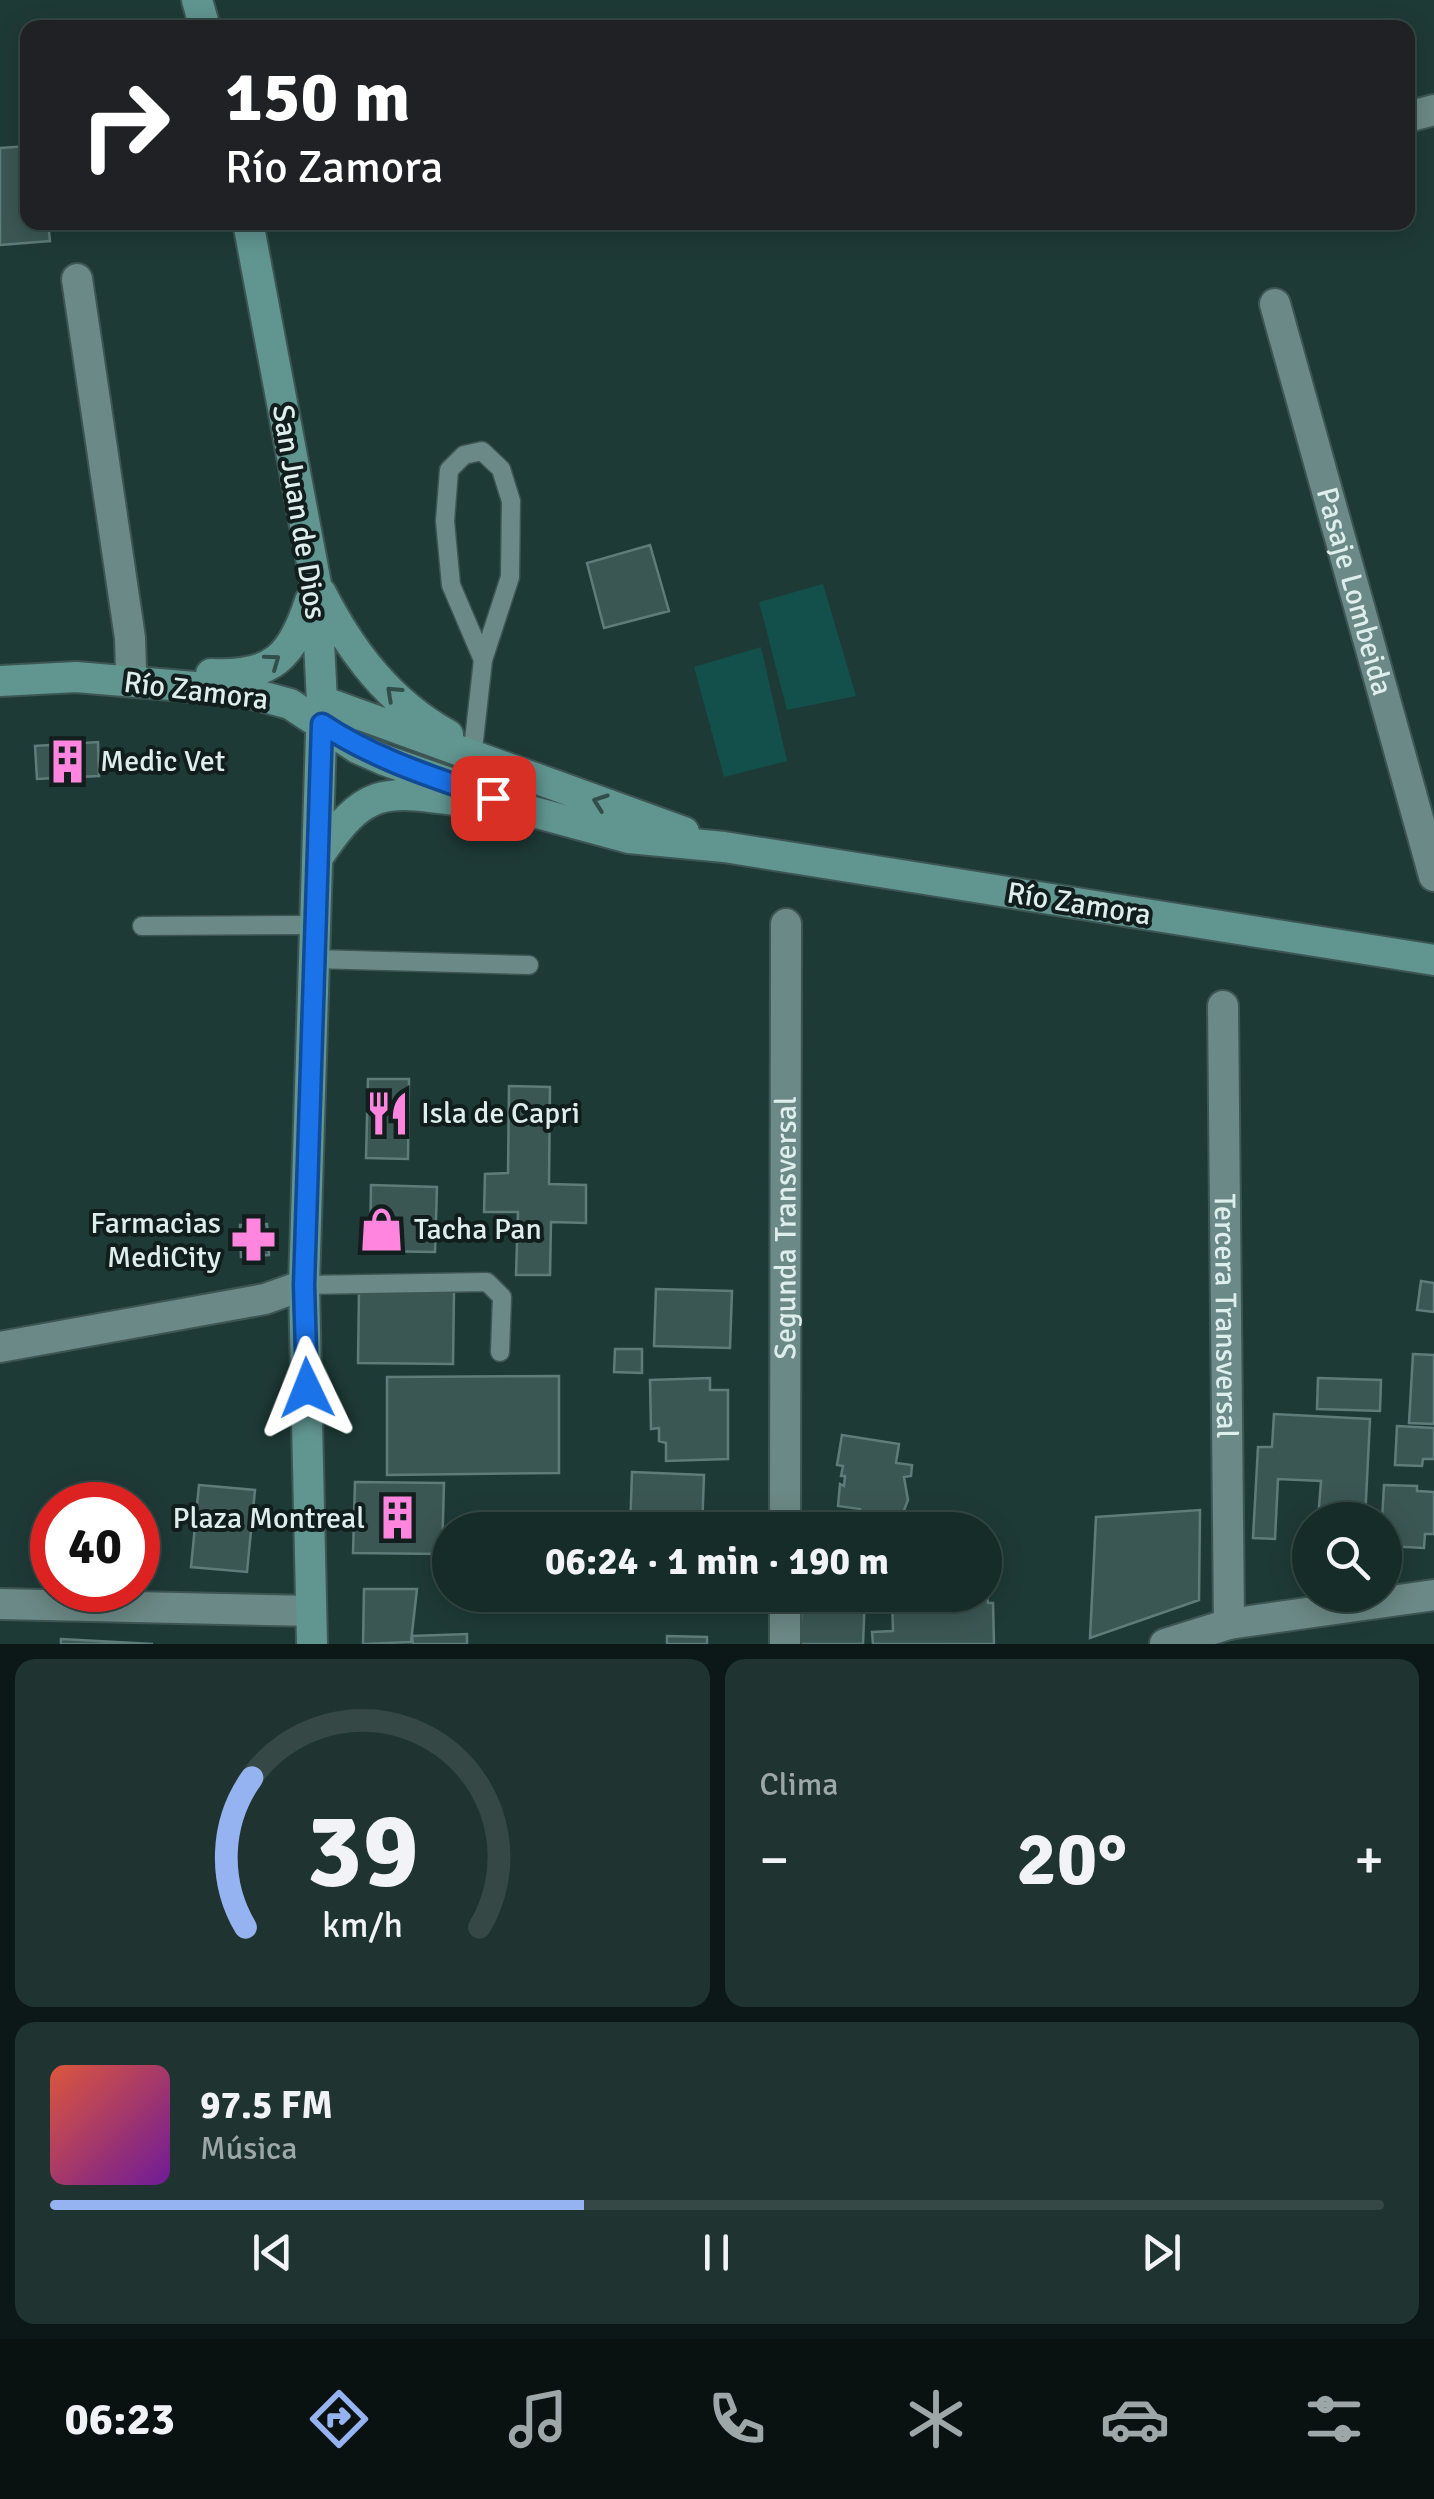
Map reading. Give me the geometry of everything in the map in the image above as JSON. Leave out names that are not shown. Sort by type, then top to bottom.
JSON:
[{"type":"street","name":"San Juan de Dios","points":[[250,230],[316,584],[322,712],[304,1285],[312,1644]]},
{"type":"street","points":[[77,279],[130,638],[131,670]]},
{"type":"street","name":"Pasaje Lombeida","points":[[1275,304],[1434,876]]},
{"type":"street","points":[[76,677],[97,667],[227,674],[260,671],[282,658],[300,633],[316,584]]},
{"type":"street","points":[[316,584],[343,636],[365,666],[434,727],[503,766]]},
{"type":"street","name":"Río Zamora","points":[[0,681],[76,677],[242,691],[503,766],[724,847]]},
{"type":"street","points":[[242,691],[294,728],[313,753],[321,775]]},
{"type":"street","name":"Río Zamora","points":[[322,712],[358,748],[384,760],[530,811],[629,838],[724,847],[1434,960]]},
{"type":"street","points":[[318,857],[347,816],[372,798],[401,793],[530,811]]},
{"type":"street","name":"Segunda Transversal","points":[[785,1512],[786,924]]},
{"type":"street","name":"Tercera Transversal","points":[[1223,1006],[1229,1624]]},
{"type":"street","points":[[0,1347],[266,1299],[304,1285]]},
{"type":"street","points":[[1165,1644],[1229,1624],[1434,1595]]},
{"type":"street","points":[[0,1604],[311,1611]]},
{"type":"street","points":[[785,1612],[785,1644]]},
{"type":"lane","points":[[473,749],[483,660],[510,577],[510,502],[501,469],[482,450],[464,455],[450,470],[445,521],[451,585],[483,660]]},
{"type":"lane","points":[[142,926],[316,925]]},
{"type":"lane","points":[[315,959],[529,965]]},
{"type":"lane","points":[[304,1285],[487,1282],[502,1297],[500,1352]]},
{"type":"shaded area","points":[[823,584],[856,696],[787,710],[759,602]]},
{"type":"shaded area","points":[[761,647],[787,761],[724,777],[694,667]]},
{"type":"building","points":[[20,147],[20,230],[49,230],[50,241],[0,245],[0,148]]},
{"type":"building","points":[[650,545],[669,611],[604,628],[587,563]]},
{"type":"building","name":"Medic Vet","points":[[98,742],[99,776],[37,779],[35,746]]},
{"type":"building","points":[[368,1079],[409,1079],[408,1159],[366,1158]]},
{"type":"building","points":[[509,1086],[550,1087],[549,1184],[586,1185],[586,1223],[551,1222],[550,1275],[516,1275],[518,1212],[484,1212],[485,1174],[508,1173]]},
{"type":"building","points":[[371,1185],[437,1187],[435,1252],[370,1251]]},
{"type":"building","name":"Farmacias MediCity","points":[[267,1224],[269,1255],[241,1257],[240,1225]]},
{"type":"building","points":[[1421,1281],[1434,1283],[1434,1312],[1417,1310]]},
{"type":"building","points":[[656,1289],[732,1291],[730,1348],[654,1346]]},
{"type":"building","points":[[359,1290],[454,1291],[453,1364],[358,1363]]},
{"type":"building","points":[[615,1349],[642,1349],[642,1373],[614,1372]]},
{"type":"building","points":[[1413,1354],[1434,1355],[1434,1424],[1409,1423]]},
{"type":"building","points":[[559,1376],[559,1473],[387,1475],[387,1377]]},
{"type":"building","points":[[710,1378],[710,1390],[728,1390],[728,1459],[666,1461],[666,1443],[659,1441],[659,1428],[651,1429],[650,1380]]},
{"type":"building","points":[[1318,1378],[1381,1380],[1380,1411],[1317,1409]]},
{"type":"building","points":[[1274,1414],[1370,1419],[1366,1502],[1319,1502],[1321,1481],[1278,1479],[1275,1539],[1253,1538],[1258,1447],[1272,1447]]},
{"type":"building","points":[[1397,1426],[1434,1428],[1434,1459],[1423,1459],[1422,1466],[1395,1465]]},
{"type":"building","points":[[842,1435],[899,1444],[896,1463],[912,1465],[911,1476],[904,1477],[908,1500],[903,1512],[860,1512],[838,1506],[840,1484],[844,1486],[845,1476],[841,1476],[843,1466],[837,1465]]},
{"type":"building","points":[[632,1472],[704,1475],[703,1512],[631,1512]]},
{"type":"building","name":"Plaza Montreal","points":[[355,1482],[444,1483],[443,1512],[432,1512],[432,1554],[353,1553]]},
{"type":"building","points":[[199,1485],[255,1490],[247,1572],[191,1567]]},
{"type":"building","points":[[1384,1485],[1417,1486],[1417,1491],[1434,1492],[1434,1534],[1425,1534],[1424,1548],[1402,1547],[1402,1502],[1383,1502]]},
{"type":"building","points":[[1200,1510],[1199,1600],[1090,1638],[1096,1517]]},
{"type":"building","points":[[364,1589],[417,1589],[411,1642],[363,1644]]},
{"type":"building","points":[[801,1612],[864,1612],[863,1644],[800,1644]]},
{"type":"building","points":[[892,1612],[993,1612],[994,1644],[873,1644],[872,1632],[893,1631]]},
{"type":"building","points":[[467,1634],[467,1644],[413,1644],[412,1636]]},
{"type":"building","points":[[667,1636],[707,1637],[707,1644],[667,1644]]},
{"type":"building","points":[[61,1639],[153,1644],[61,1644]]},
{"type":"place","name":"Medic Vet","points":[[67,761]]},
{"type":"place","name":"Isla de Capri","points":[[388,1113]]},
{"type":"place","name":"Tacha Pan","points":[[381,1229]]},
{"type":"place","name":"Farmacias MediCity","points":[[254,1240]]},
{"type":"place","name":"Plaza Montreal","points":[[398,1518]]},
{"type":"route","points":[[307,1388],[304,1285],[322,724],[384,760],[493,798]]}]
